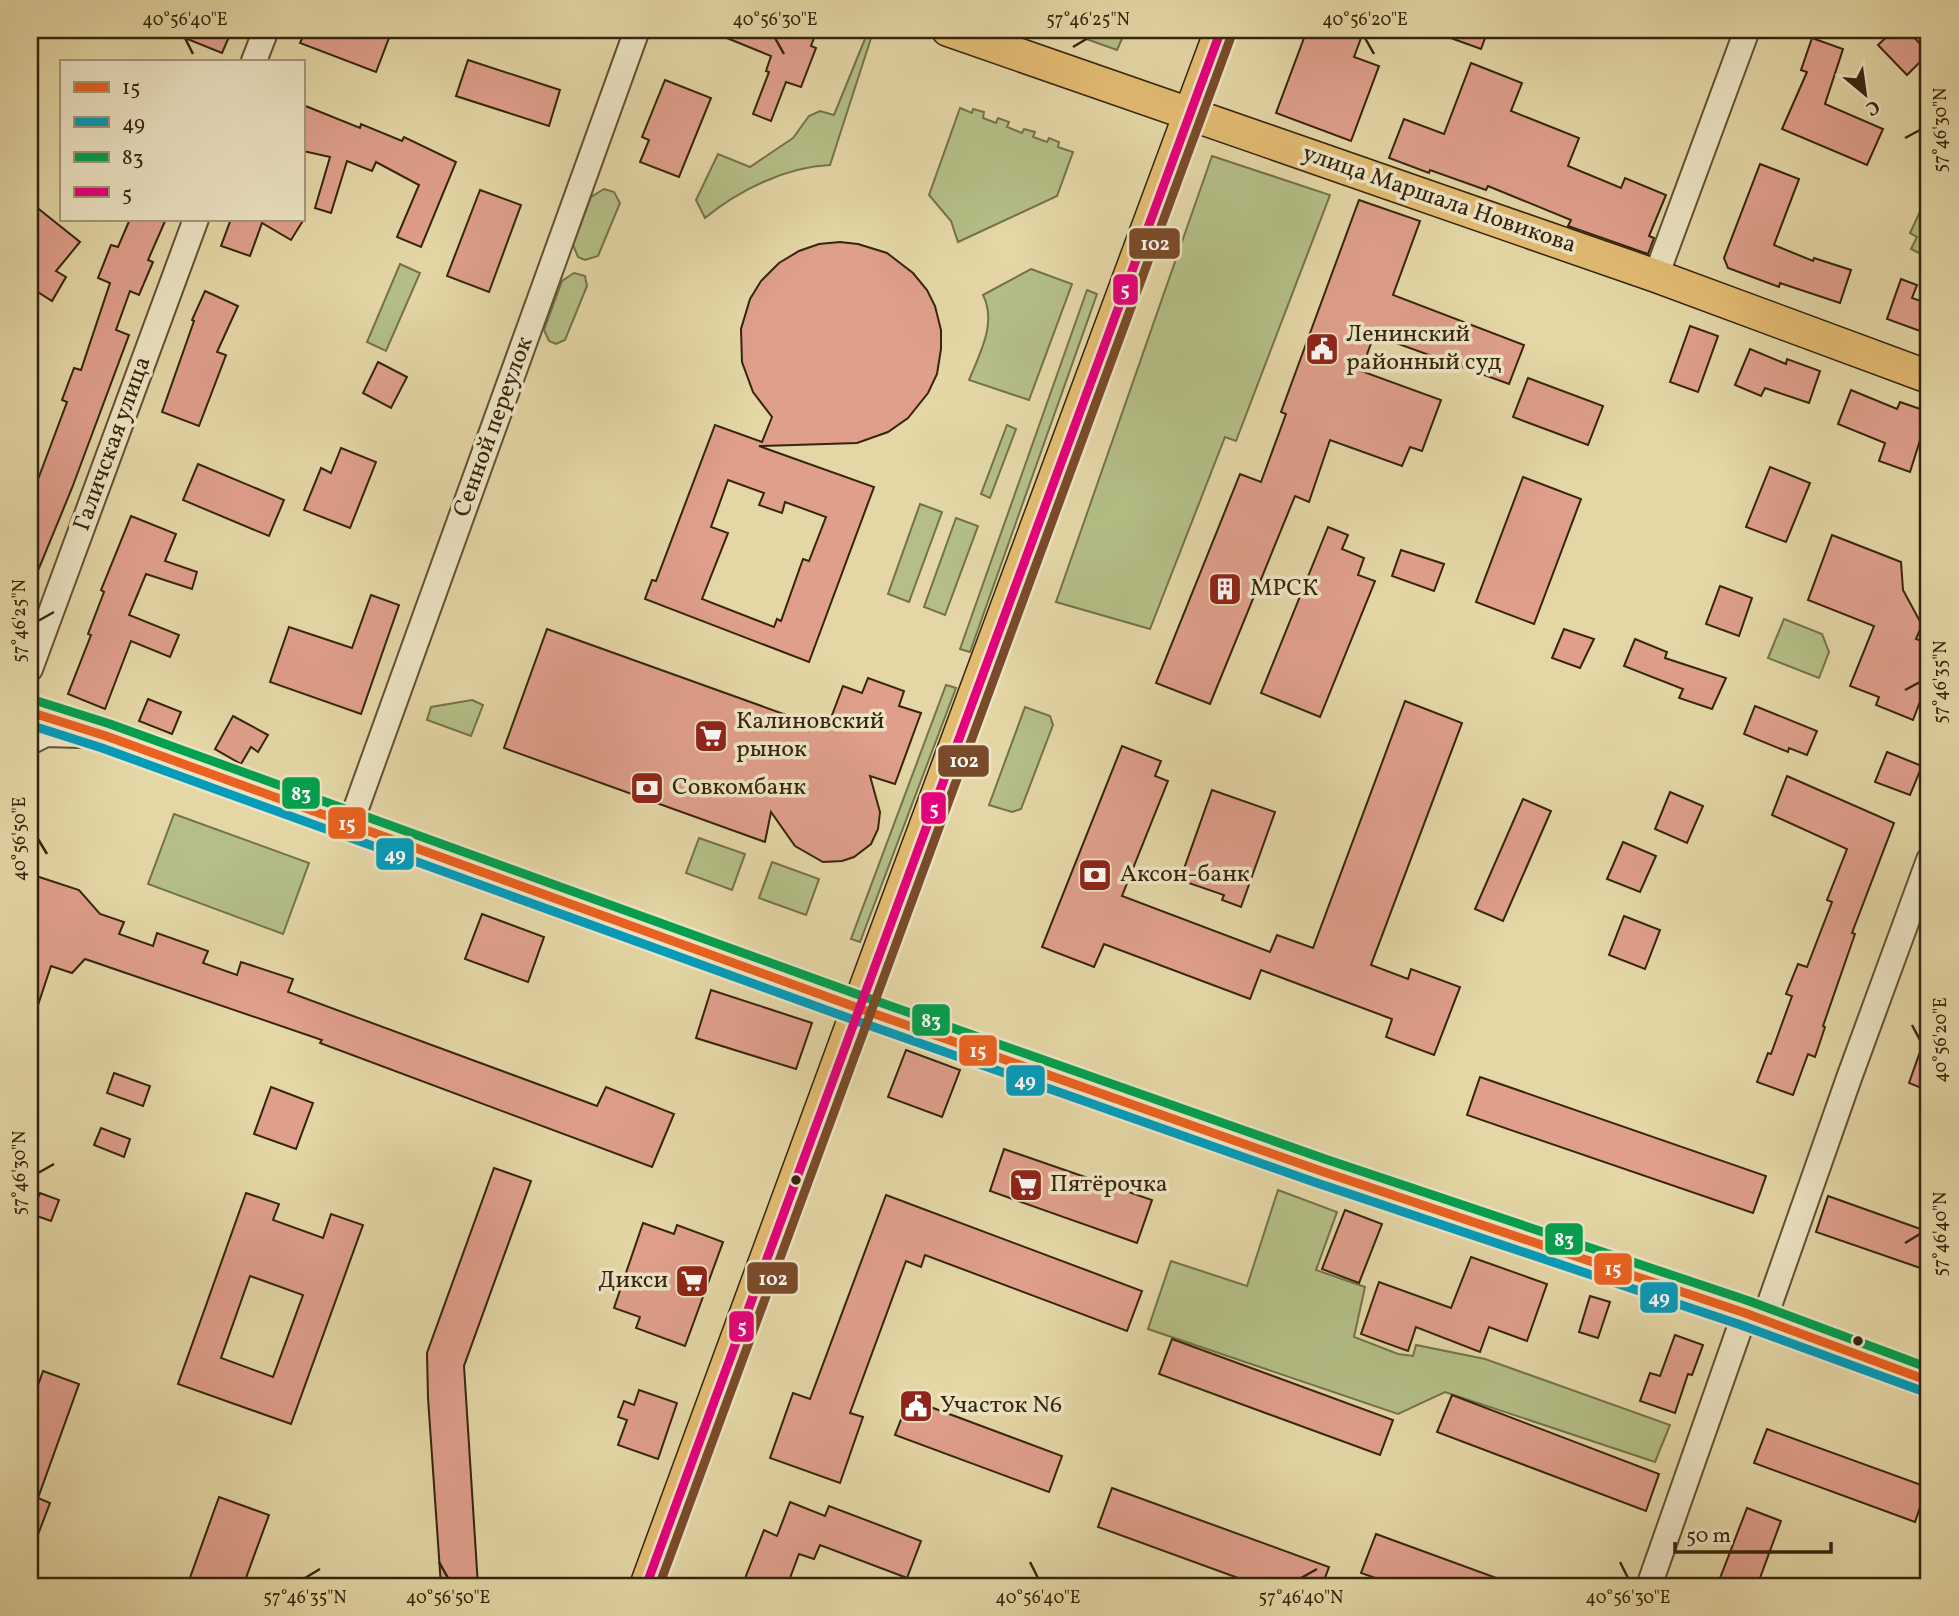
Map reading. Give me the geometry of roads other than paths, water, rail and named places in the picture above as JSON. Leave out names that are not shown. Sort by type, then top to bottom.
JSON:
[{"type":"main road","name":"улица Маршала Новикова","points":[[948,30],[1656,276],[1929,377]]},
{"type":"main road","points":[[646,1586],[1221,30]]},
{"type":"main road","points":[[30,712],[106,736],[858,1008],[1321,1171],[1755,1317],[1929,1381]]},
{"type":"street","points":[[254,60],[266,30]]},
{"type":"street","name":"Сенной переулок","points":[[350,825],[637,30]]},
{"type":"street","points":[[1656,276],[1747,30]]},
{"type":"street","name":"Галичская улица","points":[[30,669],[196,220]]},
{"type":"street","points":[[30,742],[46,734],[106,736]]},
{"type":"street","points":[[1649,1586],[1840,1103],[1929,860]]},
{"type":"place","name":"Ленинский районный суд","points":[[1322,349]]},
{"type":"place","name":"МРСК","points":[[1225,589]]},
{"type":"place","name":"Калиновский рынок","points":[[711,736]]},
{"type":"place","name":"Совкомбанк","points":[[647,788]]},
{"type":"place","name":"Аксон-банк","points":[[1095,875]]},
{"type":"place","name":"Пятёрочка","points":[[1026,1185]]},
{"type":"place","name":"Дикси","points":[[692,1281]]},
{"type":"place","name":"Участок N6","points":[[916,1406]]}]
